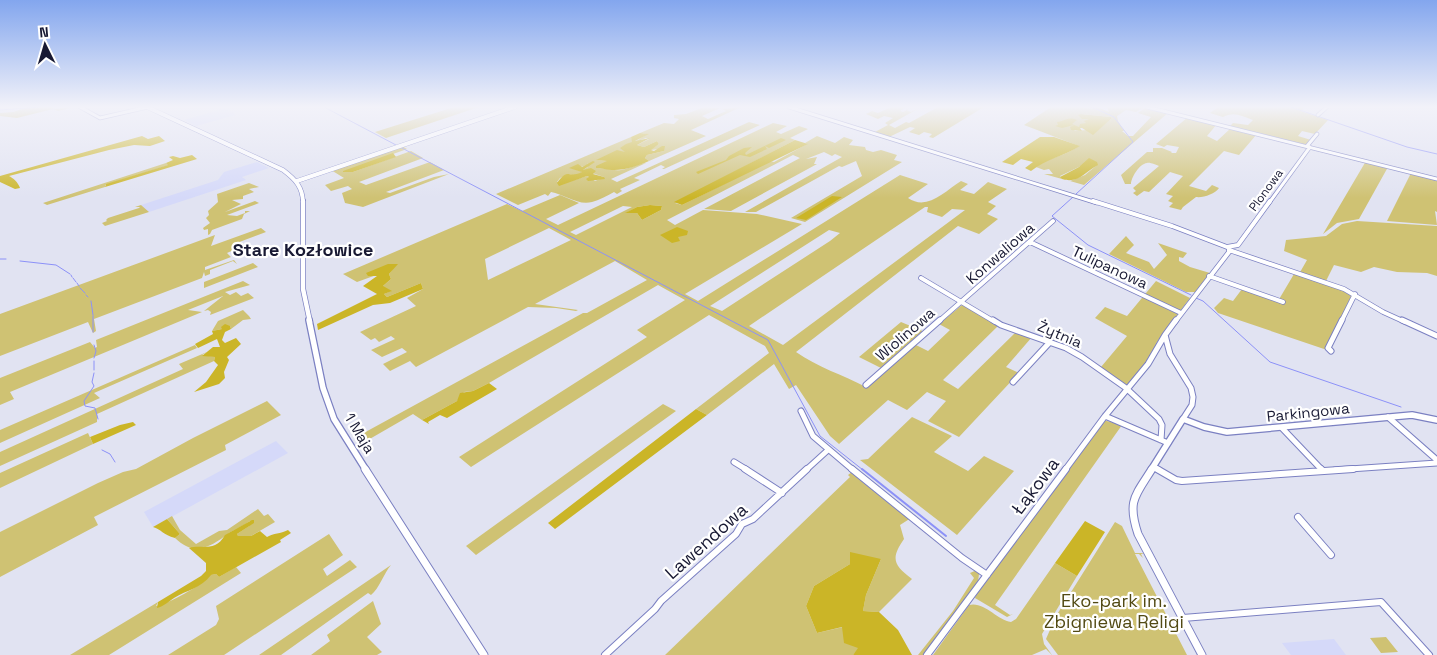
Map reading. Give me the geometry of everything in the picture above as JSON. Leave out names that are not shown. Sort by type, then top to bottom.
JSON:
[{"type":"street","points":[[215,138],[283,170],[297,181],[424,138]]},
{"type":"street","points":[[887,138],[1172,226],[1355,294],[1383,312],[1437,336]]},
{"type":"street","points":[[1271,138],[1437,179]]},
{"type":"street","name":"Plonowa","points":[[1228,248],[1238,245],[1315,138]]},
{"type":"street","name":"1 Maja","points":[[297,181],[303,194],[303,289],[328,404],[350,445],[484,655]]},
{"type":"street","name":"Konwaliowa","points":[[961,302],[1053,221]]},
{"type":"street","name":"Tulipanowa","points":[[1030,242],[1181,313]]},
{"type":"street","name":"Łąkowa","points":[[927,655],[1126,388],[1148,364],[1154,355],[1158,343],[1210,276],[1228,248]]},
{"type":"street","points":[[1210,276],[1284,302]]},
{"type":"street","name":"Żytnia","points":[[921,278],[1001,325],[1050,342],[1082,358],[1126,388],[1159,419],[1165,442]]},
{"type":"street","points":[[1331,351],[1328,348],[1355,294]]},
{"type":"street","name":"Wiolinowa","points":[[866,385],[961,302]]},
{"type":"street","points":[[1165,335],[1170,354],[1191,388],[1192,404],[1184,419],[1165,442],[1154,466],[1134,500],[1132,516],[1138,534],[1202,655]]},
{"type":"street","points":[[1013,382],[1050,342]]},
{"type":"street","points":[[801,411],[814,436],[828,450],[962,558],[987,575]]},
{"type":"street","name":"Parkingowa","points":[[1184,419],[1204,427],[1227,432],[1412,415],[1437,420]]},
{"type":"street","points":[[1105,416],[1165,442]]},
{"type":"street","points":[[1388,417],[1437,462]]},
{"type":"street","points":[[1282,428],[1323,471]]},
{"type":"street","name":"Lawendowa","points":[[605,655],[655,609],[661,601],[736,534],[742,524],[753,519],[828,450]]},
{"type":"street","points":[[734,462],[782,493]]},
{"type":"street","points":[[1154,466],[1176,480],[1182,481],[1437,462]]},
{"type":"street","points":[[1298,517],[1331,555]]},
{"type":"street","points":[[1182,618],[1382,602],[1429,655]]},
{"type":"shaded area","points":[[136,138],[161,138],[165,141],[150,146],[134,145],[109,150],[9,176],[15,180],[20,188],[15,189],[0,182],[0,176]]},
{"type":"shaded area","points":[[631,138],[642,138],[635,141],[650,138],[637,145],[644,147],[657,141],[659,144],[651,150],[654,151],[665,146],[664,151],[647,155],[645,158],[649,161],[626,169],[596,168],[596,166],[607,161],[596,160],[617,150],[625,152],[620,148],[632,142]]},
{"type":"shaded area","points":[[781,138],[786,140],[769,148],[765,146],[767,149],[750,157],[740,155],[698,174],[696,172],[726,160],[729,156],[744,148],[752,147],[745,153],[746,155]]},
{"type":"shaded area","points":[[1039,138],[1056,138],[1080,146],[1043,163],[1031,171],[1025,168],[1033,162],[1021,159],[1013,165],[1002,162]]},
{"type":"shaded area","points":[[795,140],[808,144],[682,205],[674,202]]},
{"type":"shaded area","points":[[393,153],[396,157],[353,172],[343,172],[343,171]]},
{"type":"shaded area","points":[[192,155],[197,159],[105,187],[106,184],[168,165],[166,163],[173,160],[169,157],[180,158]]},
{"type":"shaded area","points":[[1089,158],[1097,162],[1098,165],[1077,179],[1068,180],[1060,177],[1079,167]]},
{"type":"shaded area","points":[[593,161],[595,162],[583,170],[591,168],[596,171],[593,174],[605,179],[588,181],[586,179],[589,177],[587,176],[559,186],[557,183],[566,174],[582,172],[569,168],[578,164],[582,167]]},
{"type":"shaded area","points":[[257,162],[269,168],[242,177],[246,180],[149,212],[141,205],[218,180],[224,172]]},
{"type":"shaded area","points":[[832,196],[842,197],[806,220],[796,218]]},
{"type":"shaded area","points":[[662,206],[661,210],[642,220],[637,213],[625,213],[637,207]]},
{"type":"shaded area","points":[[677,227],[688,231],[687,235],[678,237],[680,241],[672,243],[660,235]]},
{"type":"shaded area","points":[[388,264],[398,264],[389,274],[391,279],[383,286],[392,291],[384,294],[387,297],[421,283],[423,289],[390,303],[373,305],[318,330],[317,324],[377,294],[363,286],[377,276],[368,276],[366,273]]},
{"type":"shaded area","points":[[225,324],[230,326],[231,329],[225,332],[222,340],[225,343],[236,338],[241,344],[227,357],[229,360],[224,372],[225,378],[219,384],[194,392],[206,382],[218,365],[214,361],[215,357],[202,356],[213,347],[220,347],[217,339],[198,348],[195,344],[213,334],[212,331],[222,329],[221,327]]},
{"type":"shaded area","points":[[489,383],[497,389],[447,418],[440,415],[428,422],[429,424],[422,420],[457,401],[460,393],[473,391]]},
{"type":"shaded area","points":[[696,409],[707,415],[555,529],[548,523]]},
{"type":"shaded area","points":[[133,422],[136,425],[93,444],[90,437]]},
{"type":"shaded area","points":[[276,441],[288,453],[153,527],[144,512]]},
{"type":"shaded area","points":[[167,519],[180,534],[175,538],[153,527]]},
{"type":"shaded area","points":[[254,520],[254,523],[237,534],[238,536],[251,536],[260,531],[267,537],[288,530],[291,533],[280,540],[281,542],[219,577],[216,574],[211,575],[198,586],[157,608],[158,602],[206,571],[206,563],[189,548],[208,547],[217,544],[225,535]]},
{"type":"shaded area","points":[[1085,521],[1105,532],[1077,576],[1055,563]]},
{"type":"shaded area","points":[[850,552],[881,559],[866,595],[863,611],[879,612],[898,630],[912,655],[853,655],[858,648],[844,643],[842,627],[817,633],[806,606],[814,586],[850,564]]},
{"type":"shaded area","points":[[1334,639],[1346,655],[1291,655],[1282,643]]},
{"type":"green space","points":[[631,138],[633,142],[627,153],[597,160],[609,161],[596,168],[621,170],[646,163],[611,179],[617,182],[715,138],[733,138],[664,169],[662,169],[665,167],[661,165],[634,178],[640,180],[620,189],[622,191],[617,194],[614,192],[592,202],[576,201],[551,192],[548,196],[545,194],[518,205],[496,194]],"holes":[[[587,163],[588,167],[583,170],[604,177],[595,181],[587,176],[557,182],[560,178],[570,174],[575,176],[583,172],[579,170],[582,165],[581,167],[587,165]]]},
{"type":"green space","points":[[642,138],[702,138],[649,161],[645,158],[647,155],[664,151],[660,149],[650,150],[659,144],[657,141],[644,147],[637,145],[649,139],[646,138],[635,142]]},
{"type":"green space","points":[[742,138],[791,138],[795,140],[675,203],[682,205],[770,161],[774,162],[807,144],[805,143],[814,138],[821,138],[835,143],[846,138],[853,140],[849,145],[865,147],[866,150],[873,152],[881,150],[897,155],[894,160],[902,162],[805,222],[791,218],[862,176],[856,161],[842,167],[839,166],[756,212],[745,212],[842,157],[835,154],[832,156],[824,152],[806,159],[817,157],[814,164],[817,164],[731,211],[704,209],[800,158],[793,155],[667,220],[675,225],[703,210],[757,214],[802,224],[685,294],[698,301],[900,175],[928,184],[908,198],[922,202],[942,195],[961,181],[968,184],[960,190],[974,194],[988,182],[1007,189],[988,202],[996,206],[987,214],[998,219],[979,234],[958,226],[796,352],[821,367],[866,387],[914,344],[928,351],[950,330],[939,324],[962,305],[999,325],[943,380],[958,389],[1016,332],[1032,337],[1006,367],[1019,373],[959,437],[928,421],[946,401],[927,392],[907,410],[888,400],[839,444],[830,436],[796,385],[789,389],[774,364],[707,415],[696,409],[769,353],[765,346],[709,315],[471,467],[459,457],[647,337],[637,330],[685,300],[658,285],[489,383],[473,391],[464,392],[457,401],[422,420],[413,414],[361,444],[360,435],[647,280],[615,261],[535,304],[578,310],[576,311],[528,307],[416,367],[410,361],[390,371],[383,364],[407,352],[402,348],[382,357],[371,350],[395,339],[391,336],[379,342],[375,338],[371,340],[360,332],[416,306],[407,298],[423,289],[421,283],[387,297],[384,294],[391,291],[382,287],[391,279],[389,274],[393,269],[357,282],[343,274],[507,204],[522,211],[560,195],[579,203],[546,219],[558,225]],"holes":[[[623,206],[632,207],[576,235],[570,232]],[[662,206],[661,210],[642,220],[637,213],[626,213],[637,207]],[[925,207],[928,207],[927,212],[942,217],[952,209],[965,210],[783,345],[749,326]],[[549,228],[571,240],[488,280],[485,259]],[[829,230],[840,233],[722,311],[710,306]]]},
{"type":"green space","points":[[1057,138],[1139,138],[1084,185],[1070,181],[1085,175],[1097,165],[1085,164],[1060,176],[1062,179],[1044,174],[1053,174],[1049,169],[1044,170],[1036,167],[1079,146]]},
{"type":"green space","points":[[1164,138],[1210,138],[1217,141],[1221,138],[1254,138],[1239,155],[1224,151],[1189,186],[1206,191],[1212,185],[1219,188],[1209,195],[1196,197],[1181,210],[1169,207],[1173,203],[1168,201],[1173,196],[1166,194],[1183,176],[1170,172],[1149,192],[1144,191],[1137,196],[1133,193],[1136,191],[1133,188],[1159,166],[1150,163],[1144,164],[1132,178],[1131,184],[1125,184],[1121,175],[1147,152],[1153,152],[1153,148],[1162,148],[1171,153],[1176,153],[1179,147],[1167,145],[1164,147],[1156,144]]},
{"type":"green space","points":[[1277,138],[1303,138],[1311,140],[1307,145]]},
{"type":"green space","points":[[402,146],[407,149],[343,172],[353,172],[411,151],[423,158],[359,182],[366,185],[430,162],[444,170],[386,192],[390,193],[434,177],[449,174],[363,207],[345,203],[342,193],[352,189],[348,186],[331,191],[325,185],[344,178],[331,170]]},
{"type":"green space","points":[[1366,161],[1388,167],[1359,219],[1337,223],[1323,234]]},
{"type":"green space","points":[[166,163],[169,165],[105,185],[105,187],[47,205],[43,203]]},
{"type":"green space","points":[[1411,173],[1437,179],[1437,212],[1435,211],[1437,225],[1387,221]]},
{"type":"green space","points":[[249,183],[259,187],[249,189],[254,192],[243,196],[243,199],[232,200],[241,204],[225,212],[255,201],[259,203],[227,215],[237,216],[245,213],[245,211],[250,211],[244,214],[242,219],[212,230],[208,235],[208,229],[204,230],[203,228],[210,223],[206,218],[209,215],[208,211],[218,202],[217,194]]},
{"type":"green space","points":[[141,205],[149,212],[105,226],[102,223],[107,221],[108,218],[139,208],[135,207]]},
{"type":"green space","points":[[1357,221],[1437,226],[1437,276],[1427,273],[1397,272],[1374,267],[1361,272],[1334,265],[1325,283],[1352,294],[1327,350],[1218,313],[1214,308],[1224,298],[1233,301],[1242,289],[1278,301],[1294,274],[1299,274],[1307,260],[1284,251],[1286,240],[1326,236],[1342,224]]},
{"type":"green space","points":[[261,228],[266,232],[234,244],[238,248],[227,253],[231,257],[205,267],[205,270],[234,260],[237,264],[233,261],[210,270],[210,274],[205,276],[204,272],[202,278],[94,319],[96,331],[93,333],[88,322],[0,356],[0,314],[215,235],[211,246]]},
{"type":"green space","points":[[1126,236],[1134,245],[1126,253],[1149,262],[1154,269],[1167,255],[1158,243],[1187,253],[1183,258],[1179,257],[1179,261],[1190,267],[1210,273],[1195,292],[1186,292],[1109,254]]},
{"type":"green space","points":[[253,263],[258,267],[204,288],[204,282]]},
{"type":"green space","points":[[243,281],[250,285],[225,292],[230,295],[236,292],[241,296],[248,293],[254,298],[210,315],[211,312],[208,310],[204,311],[223,296],[188,310],[202,312],[10,392],[14,399],[0,405],[0,378],[90,342],[95,348],[97,347],[96,340]]},
{"type":"green space","points":[[1156,281],[1190,298],[1157,342],[1152,355],[1130,384],[1126,385],[1101,367],[1127,336],[1095,318],[1105,307],[1127,316]]},
{"type":"green space","points":[[243,310],[251,319],[243,320],[231,329],[230,326],[222,326],[222,329],[212,331],[218,321]]},
{"type":"green space","points":[[901,322],[925,332],[883,369],[859,357]]},
{"type":"green space","points":[[195,345],[197,348],[94,393],[100,398],[0,443],[0,430]]},
{"type":"green space","points":[[207,352],[202,355],[215,357],[214,361],[97,414],[97,422],[0,466],[0,452],[183,369],[179,364]]},
{"type":"green space","points":[[267,401],[281,415],[225,445],[226,450],[94,517],[98,525],[0,577],[0,532],[98,483],[123,472],[136,469]]},
{"type":"green space","points":[[663,404],[676,411],[476,555],[466,546]]},
{"type":"green space","points":[[912,417],[952,436],[934,452],[968,471],[984,456],[1014,471],[957,535],[860,460],[868,459]]},
{"type":"green space","points":[[1103,420],[1122,425],[995,605],[1010,615],[1013,614],[1007,617],[975,598],[976,594]]},
{"type":"green space","points":[[88,433],[93,444],[0,488],[0,473]]},
{"type":"green space","points":[[853,471],[911,518],[900,525],[904,539],[897,552],[896,561],[901,570],[912,579],[879,612],[863,611],[866,595],[881,559],[850,564],[814,586],[806,606],[817,633],[843,627],[859,648],[853,655],[665,655],[850,477],[848,475]]},
{"type":"green space","points":[[258,509],[264,516],[268,514],[275,522],[251,536],[238,537],[237,534],[249,526],[250,521],[209,546],[202,548],[189,547],[182,544],[175,538],[180,534],[167,519],[172,516],[180,530],[196,544],[219,531],[227,530]]},
{"type":"green space","name":"Eko-park im. Zbigniewa Religi","points":[[1115,522],[1122,526],[1135,553],[1145,553],[1141,554],[1143,558],[1139,554],[1135,554],[1187,655],[1058,655],[1046,639],[1056,616]]},
{"type":"green space","points":[[329,534],[343,555],[323,569],[327,576],[350,560],[357,567],[224,655],[168,655],[216,625],[219,619],[216,606]]},
{"type":"green space","points":[[1055,563],[1077,576],[1042,634],[1044,644],[1052,655],[1046,649],[1032,655],[933,655],[969,605],[975,604],[985,608],[1006,621],[1011,622],[1016,619]]},
{"type":"green space","points":[[391,565],[377,589],[371,595],[368,593],[281,655],[259,655]]},
{"type":"green space","points":[[236,567],[241,573],[109,655],[70,655],[158,602],[156,606],[169,602],[185,594],[210,575],[216,574],[219,577]]},
{"type":"green space","points":[[977,570],[979,574],[978,582],[924,655],[918,655],[953,611],[974,578],[970,573]]},
{"type":"green space","points":[[373,601],[381,624],[367,637],[382,652],[377,655],[311,655],[330,641],[327,635]]},
{"type":"green space","points":[[1386,637],[1398,652],[1381,653],[1370,638]]},
{"type":"waterway","points":[[382,138],[396,145]]},
{"type":"waterway","points":[[1076,194],[1133,142],[1130,138]]},
{"type":"waterway","points":[[1380,138],[1407,147],[1437,154]]},
{"type":"waterway","points":[[400,147],[768,340],[820,436],[863,470]]},
{"type":"waterway","points":[[1073,197],[1052,216],[1088,245],[1191,295]]},
{"type":"waterway","points":[[0,259],[6,259]]},
{"type":"waterway","points":[[20,261],[56,265],[70,274]]},
{"type":"waterway","points":[[73,278],[76,282]]},
{"type":"waterway","points":[[80,288],[85,293]]},
{"type":"waterway","points":[[1196,298],[1203,301],[1270,362],[1401,407]]},
{"type":"waterway","points":[[91,301],[93,315]]},
{"type":"waterway","points":[[93,316],[93,332]]},
{"type":"waterway","points":[[94,345],[96,351],[94,358]]},
{"type":"waterway","points":[[94,361],[94,370]]},
{"type":"waterway","points":[[94,373],[92,382],[94,386],[84,401],[85,406],[95,408],[98,419]]},
{"type":"waterway","points":[[102,450],[110,454],[115,462]]},
{"type":"waterway","points":[[862,469],[946,536]]},
{"type":"district","name":"Stare Kozłowice","points":[[303,249]]}]
